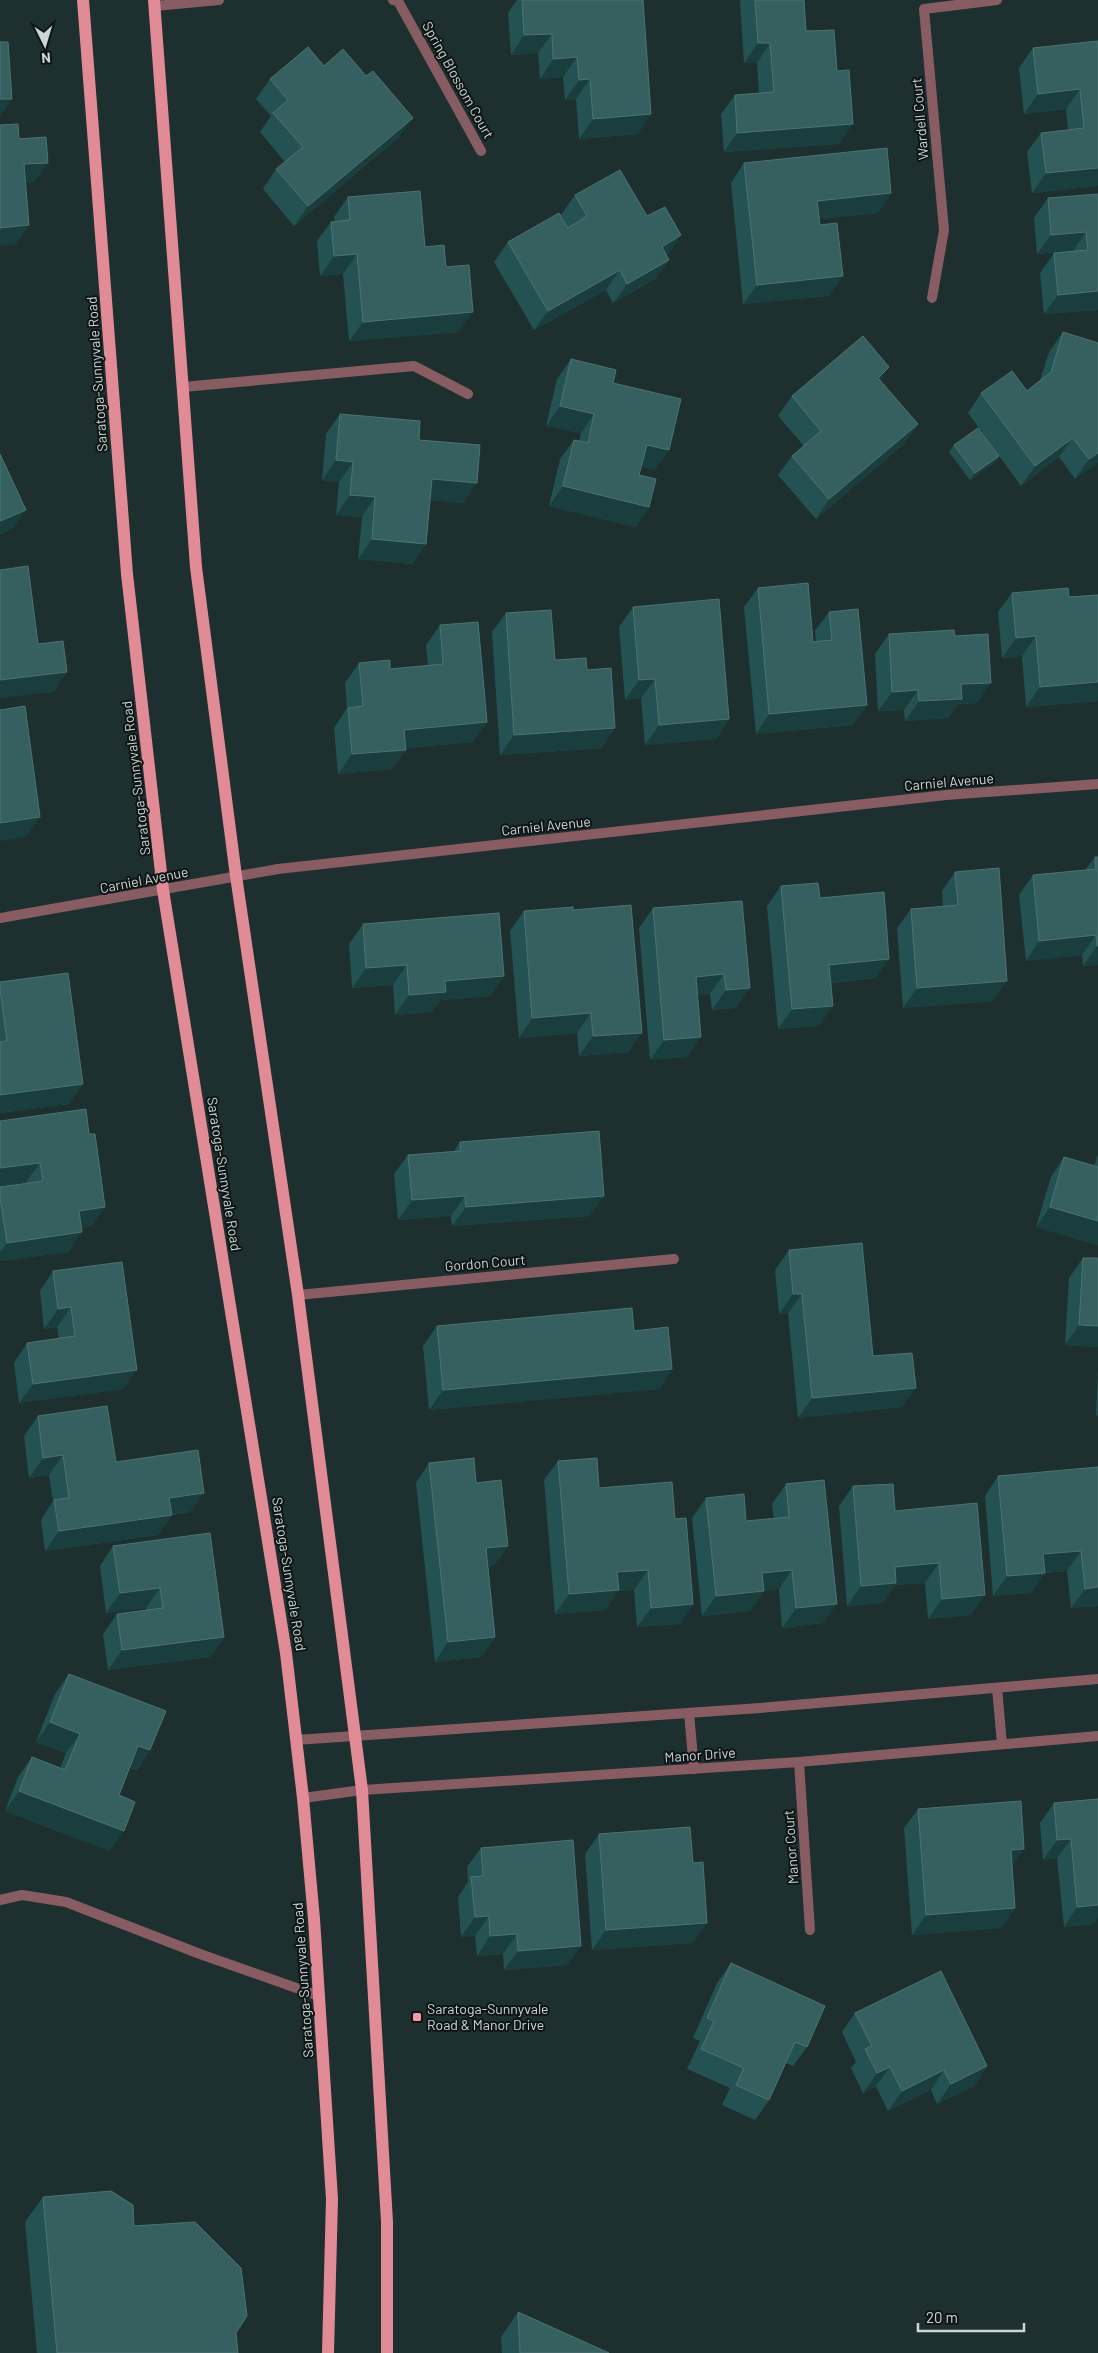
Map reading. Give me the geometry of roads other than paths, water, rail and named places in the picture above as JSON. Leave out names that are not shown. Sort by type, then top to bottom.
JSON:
[{"type":"main road","name":"Saratoga-Sunnyvale Road","points":[[83,0],[127,574],[164,890],[286,1653],[303,1798],[319,1996],[332,2199],[328,2353]]},
{"type":"main road","points":[[155,3],[196,567],[236,876],[298,1295],[362,1790],[387,2222],[387,2353]]},
{"type":"street","points":[[155,3],[219,0]]},
{"type":"street","name":"Spring Blossom Court","points":[[393,0],[398,1],[481,151]]},
{"type":"street","name":"Wardell Court","points":[[932,298],[944,230],[924,9],[996,0]]},
{"type":"street","points":[[183,387],[414,366],[468,394]]},
{"type":"street","name":"Carniel Avenue","points":[[0,918],[278,869],[936,796],[1098,784]]},
{"type":"street","name":"Gordon Court","points":[[298,1295],[674,1259]]},
{"type":"street","points":[[296,1740],[689,1713],[1098,1679]]},
{"type":"street","points":[[997,1688],[1002,1744]]},
{"type":"street","points":[[689,1713],[694,1769]]},
{"type":"street","name":"Manor Drive","points":[[303,1798],[362,1790],[799,1762],[1098,1736]]},
{"type":"street","name":"Manor Court","points":[[799,1762],[810,1930]]},
{"type":"street","points":[[0,1900],[22,1895],[66,1902],[200,1954],[319,1996]]},
{"type":"place","name":"Saratoga-Sunnyvale Road & Manor Drive","points":[[417,2017]]}]
